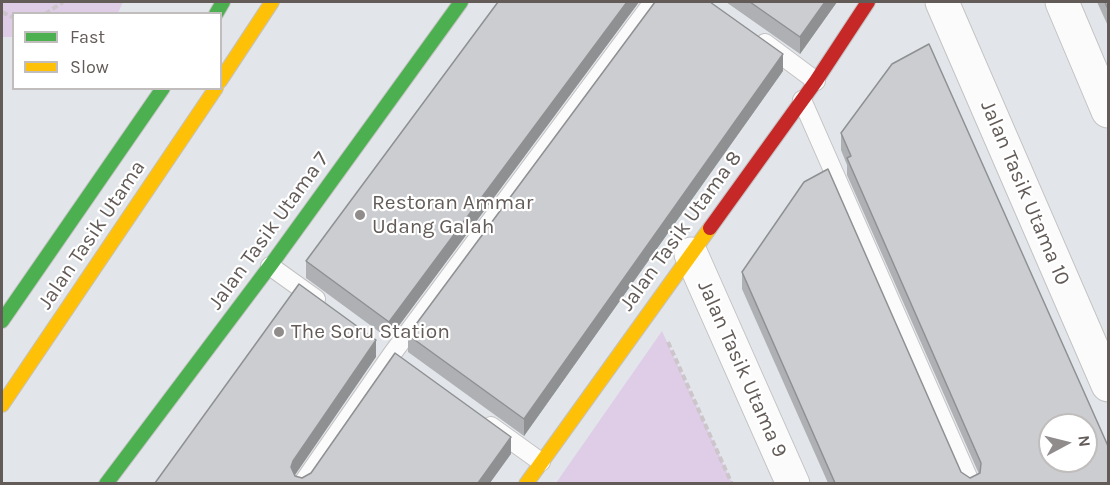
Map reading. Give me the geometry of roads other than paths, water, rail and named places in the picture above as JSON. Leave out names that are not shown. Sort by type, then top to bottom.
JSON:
[{"type":"street","points":[[222,78],[272,2]]},
{"type":"street","name":"Jalan Tasik Utama 7","points":[[106,483],[270,266],[461,2]]},
{"type":"street","name":"Jalan Tasik Utama 8","points":[[526,483],[816,81],[868,2]]},
{"type":"street","name":"Jalan Tasik Utama 10","points":[[942,2],[1108,385]]},
{"type":"street","points":[[1062,2],[1108,111]]},
{"type":"street","name":"Jalan Tasik Utama","points":[[2,321],[162,90]]},
{"type":"street","name":"Jalan Tasik Utama","points":[[2,405],[215,90]]},
{"type":"street","name":"Jalan Tasik Utama 9","points":[[691,254],[793,483]]},
{"type":"lane","points":[[302,483],[392,354],[653,2]]},
{"type":"lane","points":[[753,34],[816,81]]},
{"type":"lane","points":[[802,100],[971,483]]},
{"type":"lane","points":[[270,266],[326,307]]},
{"type":"lane","points":[[373,341],[411,368]]},
{"type":"lane","points":[[476,415],[541,462]]},
{"type":"place","name":"Restoran Ammar Udang Galah","points":[[360,215]]},
{"type":"place","name":"The Soru Station","points":[[279,332]]}]
